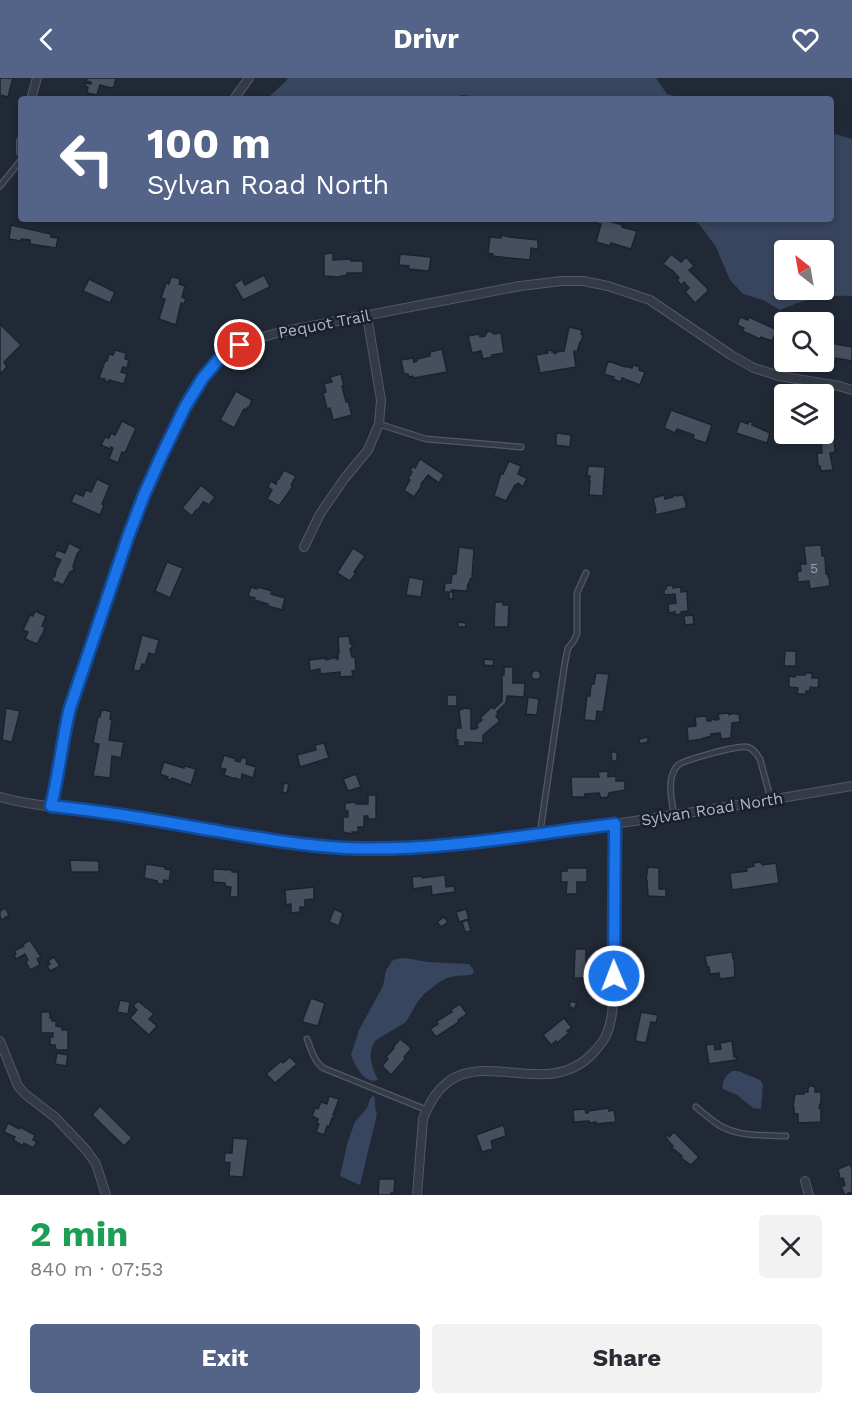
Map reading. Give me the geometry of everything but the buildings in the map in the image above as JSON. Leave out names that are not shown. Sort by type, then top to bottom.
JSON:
[{"type":"street","points":[[33,96],[37,78]]},
{"type":"street","points":[[236,96],[249,78]]},
{"type":"street","name":"Pequot Trail","points":[[51,806],[70,708],[144,495],[196,387],[218,360],[240,345],[280,332],[520,286],[562,280],[583,281],[608,286],[650,300],[754,368],[779,376],[852,390]]},
{"type":"street","points":[[304,547],[320,514],[368,450],[379,424],[381,400],[367,316]]},
{"type":"street","name":"Sylvan Road North","points":[[0,797],[18,802],[117,814],[282,842],[345,848],[382,848],[482,842],[615,824],[852,786]]},
{"type":"street","points":[[417,1195],[421,1129],[427,1110],[445,1084],[470,1071],[490,1070],[542,1075],[561,1072],[581,1064],[607,1035],[612,1019],[614,976],[615,824]]},
{"type":"street","points":[[0,1041],[18,1086],[25,1095],[56,1118],[87,1151],[96,1164],[106,1195]]},
{"type":"street","points":[[805,1181],[809,1195]]},
{"type":"lane","points":[[0,186],[18,164]]},
{"type":"lane","points":[[379,424],[426,439],[521,447]]},
{"type":"lane","points":[[542,834],[541,826],[565,662],[568,648],[576,634],[577,593],[586,573]]},
{"type":"lane","points":[[674,815],[671,782],[673,773],[679,764],[736,747],[747,747],[758,755],[771,800]]},
{"type":"lane","points":[[306,1039],[315,1060],[323,1068],[427,1110]]},
{"type":"lane","points":[[696,1107],[721,1126],[733,1131],[786,1136]]},
{"type":"water","points":[[288,78],[656,78],[667,94],[673,96],[270,96]]},
{"type":"water","points":[[834,134],[852,139],[852,296],[834,296],[834,240],[774,240],[774,300],[808,300],[780,310],[763,300],[743,294],[730,280],[716,247],[700,225],[695,222],[834,222]]},
{"type":"water","points":[[406,958],[427,962],[469,964],[474,973],[447,978],[438,983],[418,1001],[406,1022],[376,1040],[371,1055],[378,1080],[369,1080],[358,1069],[351,1055],[359,1030],[383,986],[386,970],[392,961]]},
{"type":"water","points":[[732,1071],[738,1071],[760,1080],[763,1085],[761,1109],[753,1108],[737,1095],[723,1089],[726,1076]]},
{"type":"water","points":[[374,1095],[377,1114],[360,1185],[340,1176],[355,1122]]},
{"type":"route","points":[[240,345],[218,360],[196,387],[144,495],[70,708],[51,806],[117,814],[282,842],[345,848],[482,842],[615,824],[614,976]]}]
